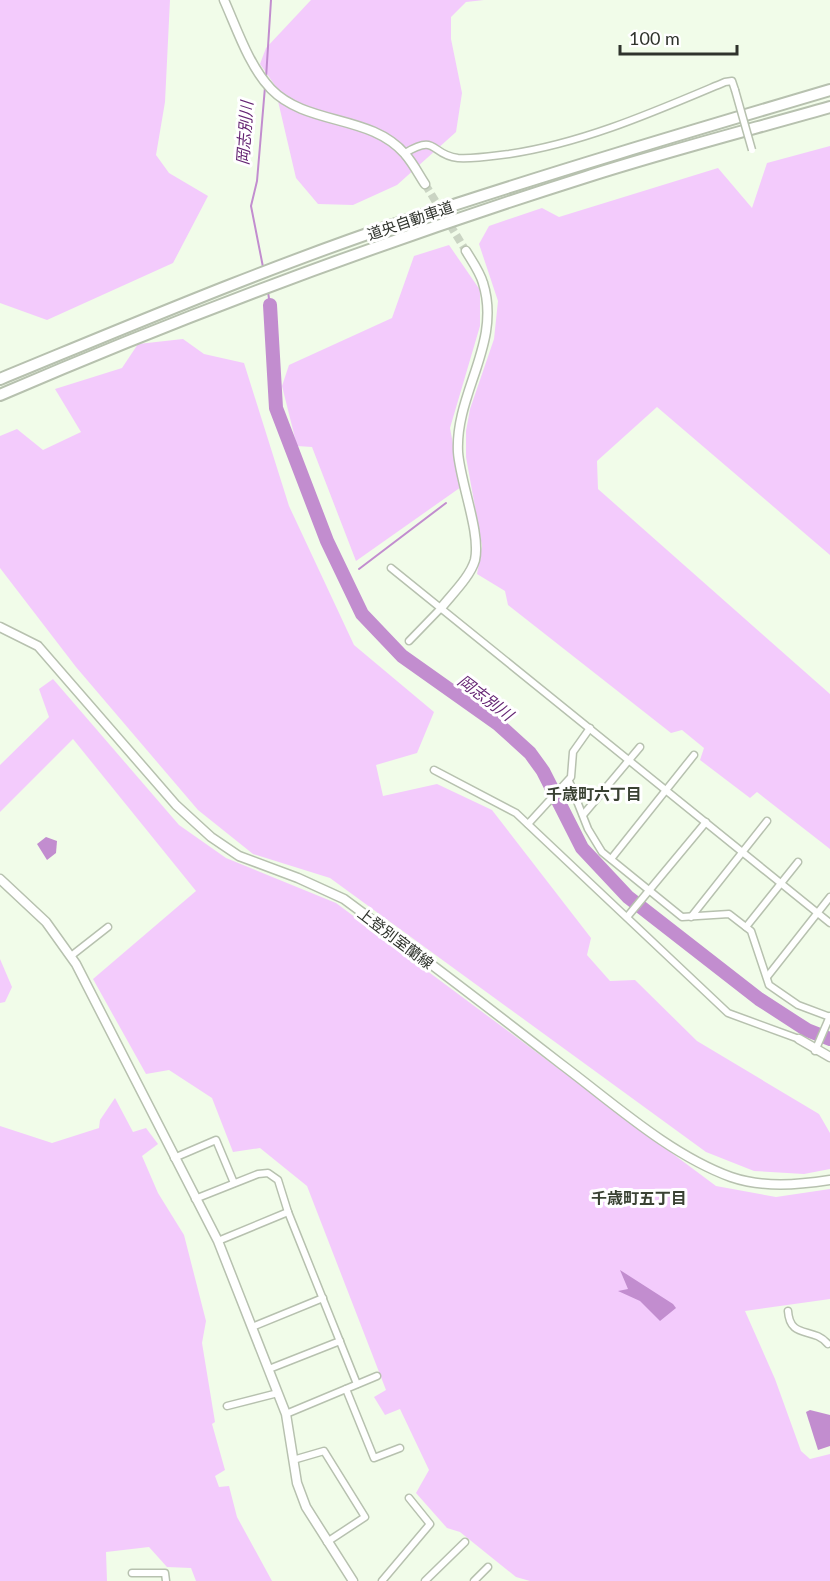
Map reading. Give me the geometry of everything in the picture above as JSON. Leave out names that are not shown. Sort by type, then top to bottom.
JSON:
[{"type":"highway","name":"道央自動車道","points":[[0,379],[228,286],[405,221],[581,164],[830,90]]},
{"type":"highway","name":"道央自動車道","points":[[0,395],[195,314],[411,234],[586,176],[830,107]]},
{"type":"street","points":[[224,0],[257,70],[270,88],[284,101],[303,111],[381,135],[405,153],[425,184]]},
{"type":"street","points":[[405,153],[420,144],[430,144],[457,158],[517,153],[599,132],[732,81],[752,150]]},
{"type":"street","points":[[409,641],[441,608],[468,573],[474,562],[477,547],[458,454],[458,433],[489,327],[483,282],[466,251]]},
{"type":"street","points":[[391,568],[830,923]]},
{"type":"street","name":"上登別室蘭線","points":[[0,627],[38,646],[176,804],[211,837],[239,856],[298,878],[344,899],[611,1102],[699,1164],[734,1178],[766,1184],[797,1185],[830,1180]]},
{"type":"street","points":[[528,824],[567,783],[573,752],[590,728]]},
{"type":"street","points":[[583,815],[640,747]]},
{"type":"street","points":[[611,859],[694,755]]},
{"type":"street","points":[[434,770],[510,809],[629,914],[728,1013],[799,1040],[815,1051],[830,1057]]},
{"type":"street","points":[[567,783],[588,829],[602,852],[682,917],[729,914],[750,931],[769,985],[798,1005],[829,1018],[815,1051]]},
{"type":"street","points":[[691,917],[767,820]]},
{"type":"street","points":[[629,914],[706,822]]},
{"type":"street","points":[[746,927],[798,862]]},
{"type":"street","points":[[0,879],[46,922],[71,956],[218,1241],[286,1414],[297,1483],[306,1507],[353,1581]]},
{"type":"street","points":[[766,977],[830,897]]},
{"type":"street","points":[[71,956],[108,927]]},
{"type":"street","points":[[174,1158],[216,1140],[234,1183]]},
{"type":"street","points":[[195,1199],[262,1173],[274,1176],[278,1180],[288,1212],[357,1384]]},
{"type":"street","points":[[218,1241],[288,1212]]},
{"type":"street","points":[[252,1327],[323,1298]]},
{"type":"street","points":[[788,1311],[789,1323],[794,1328],[819,1335],[828,1344]]},
{"type":"street","points":[[269,1370],[340,1341]]},
{"type":"street","points":[[286,1414],[377,1376]]},
{"type":"street","points":[[346,1389],[374,1458],[400,1449]]},
{"type":"street","points":[[227,1406],[278,1393]]},
{"type":"street","points":[[293,1460],[324,1451],[365,1517],[327,1542]]},
{"type":"street","points":[[382,1581],[430,1524],[409,1498]]},
{"type":"street","points":[[425,1581],[465,1542]]},
{"type":"street","points":[[474,1581],[488,1567]]},
{"type":"street","points":[[132,1573],[165,1573],[166,1581]]},
{"type":"shaded area","points":[[0,0],[170,0],[165,102],[156,155],[169,173],[208,196],[173,263],[47,320],[0,303]]},
{"type":"shaded area","points":[[311,0],[484,0],[466,2],[451,17],[451,39],[462,93],[456,132],[397,185],[353,205],[318,204],[296,178],[274,84],[260,64],[266,48]]},
{"type":"shaded area","points":[[830,146],[830,555],[657,407],[597,461],[598,489],[830,694],[830,849],[757,792],[750,798],[700,760],[704,748],[682,730],[671,733],[508,605],[505,591],[477,574],[482,546],[466,457],[466,431],[470,409],[494,339],[498,301],[479,244],[489,226],[542,208],[559,217],[718,168],[752,208],[767,163]]},
{"type":"shaded area","points":[[449,245],[480,290],[480,326],[450,428],[461,487],[356,561],[312,447],[297,446],[282,386],[289,365],[392,318],[414,256]]},
{"type":"shaded area","points":[[183,339],[204,354],[244,363],[289,506],[354,645],[434,712],[417,753],[376,765],[383,796],[437,784],[492,810],[591,938],[587,955],[610,981],[635,980],[697,1041],[819,1114],[830,1133],[830,1169],[804,1174],[754,1171],[706,1152],[330,878],[253,854],[198,810],[76,667],[0,568],[0,436],[17,429],[43,450],[81,432],[55,389],[122,368],[138,344]]},
{"type":"shaded area","points":[[53,679],[179,825],[226,858],[336,903],[716,1186],[776,1197],[830,1189],[830,1299],[745,1311],[775,1379],[801,1451],[810,1459],[830,1454],[830,1581],[530,1581],[516,1577],[460,1532],[447,1528],[416,1493],[429,1470],[400,1409],[385,1415],[374,1397],[386,1390],[307,1186],[260,1148],[233,1152],[212,1098],[169,1070],[146,1074],[93,979],[196,891],[73,739],[0,812],[0,765],[49,717],[39,689]]},
{"type":"shaded area","points":[[46,837],[57,841],[56,853],[47,860],[37,844]]},
{"type":"shaded area","points":[[0,959],[12,987],[5,1002],[0,1003]]},
{"type":"shaded area","points":[[115,1098],[133,1132],[146,1128],[158,1144],[142,1156],[158,1193],[184,1235],[206,1321],[202,1343],[215,1422],[212,1424],[225,1470],[215,1476],[219,1487],[229,1486],[237,1517],[272,1581],[196,1581],[191,1568],[167,1567],[149,1547],[106,1552],[107,1581],[0,1581],[0,1126],[52,1143],[99,1128],[100,1120]]},
{"type":"shaded area","points":[[620,1270],[676,1308],[660,1321],[640,1301],[618,1291],[628,1289]]},
{"type":"shaded area","points":[[810,1410],[830,1415],[830,1446],[818,1450],[806,1412]]},
{"type":"waterway","name":"岡志別川","points":[[266,78],[271,0]]},
{"type":"waterway","name":"岡志別川","points":[[263,267],[251,206],[257,181],[265,87]]},
{"type":"waterway","name":"岡志別川","points":[[268,292],[270,305]]},
{"type":"waterway","name":"岡志別川","points":[[270,305],[276,408],[327,541],[362,614],[402,656],[498,724],[530,753],[543,771],[582,848],[628,897],[759,999],[807,1030],[830,1039]]},
{"type":"waterway","points":[[359,569],[446,503]]},
{"type":"tunnel","points":[[425,184],[466,251]]},
{"type":"district","name":"千歳町六丁目","points":[[594,793]]},
{"type":"district","name":"千歳町五丁目","points":[[639,1197]]}]
